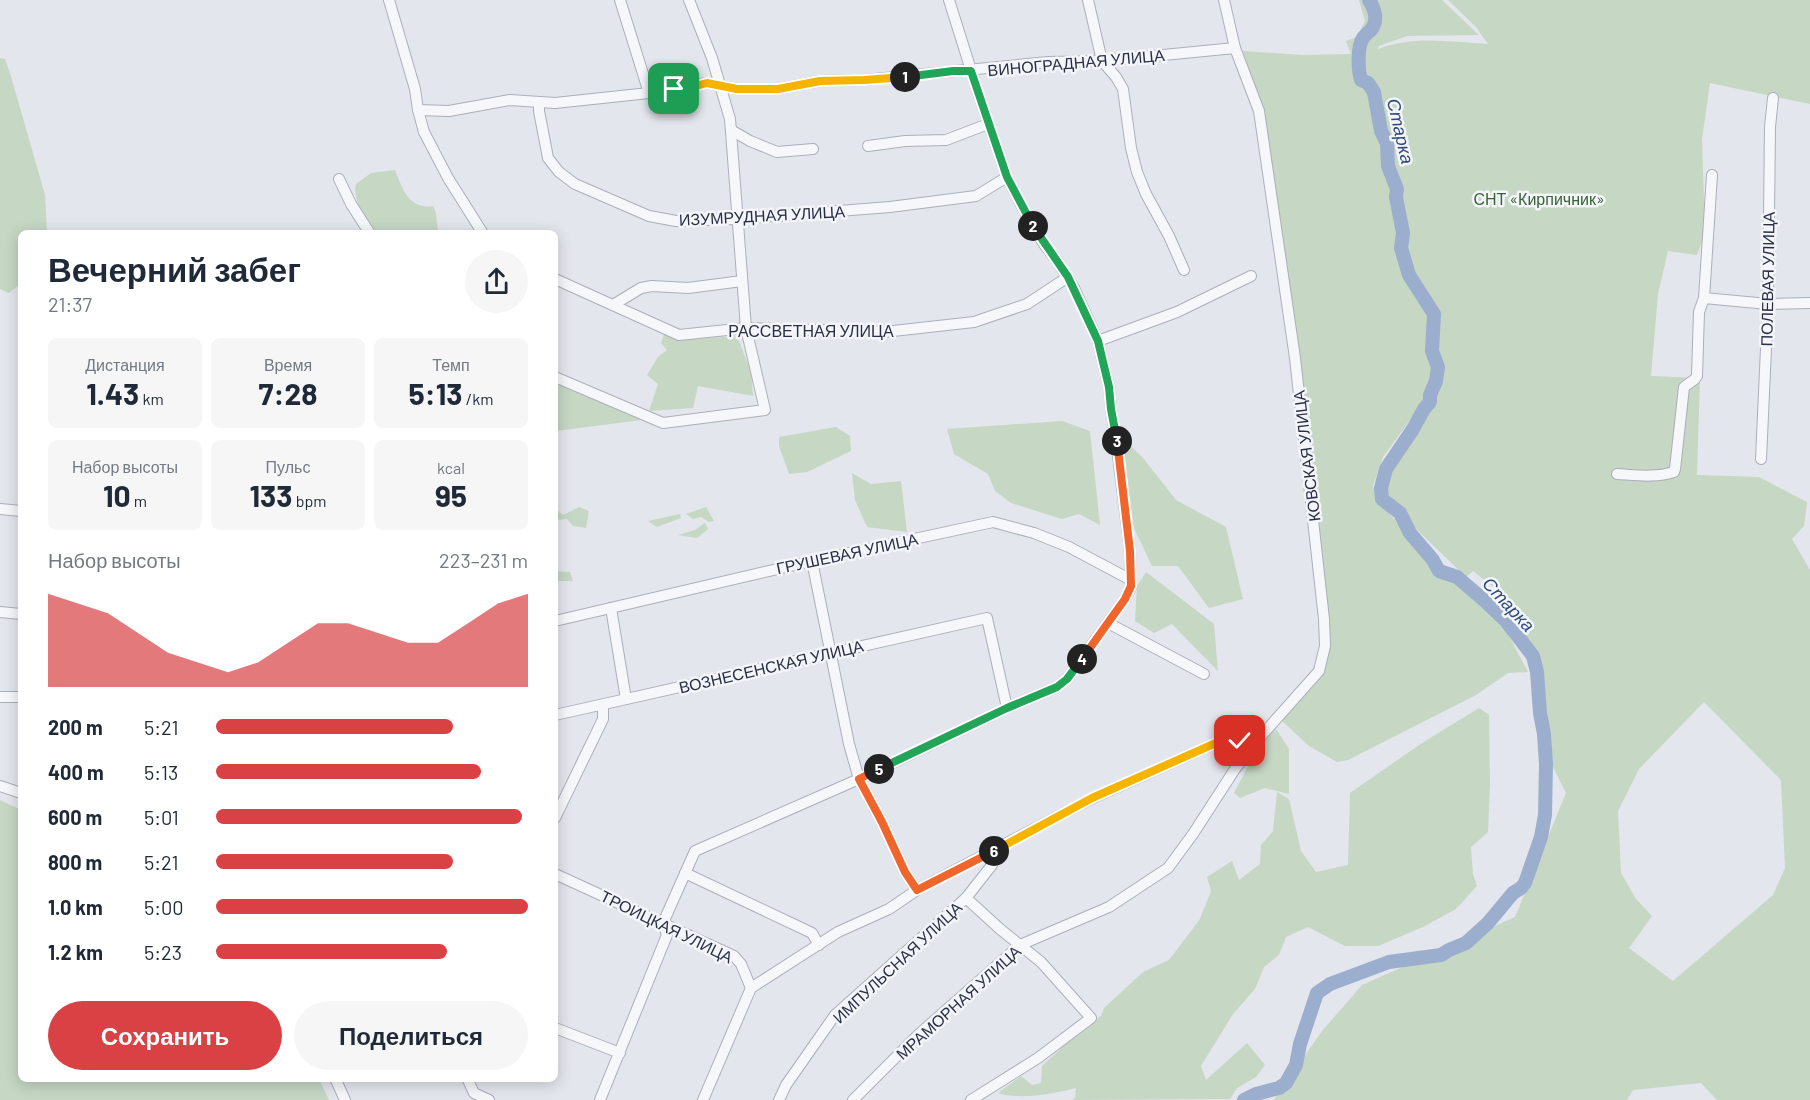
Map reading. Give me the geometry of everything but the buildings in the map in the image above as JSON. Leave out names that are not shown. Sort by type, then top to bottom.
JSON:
[{"type":"street","points":[[389,0],[429,144],[481,230]]},
{"type":"street","points":[[620,0],[649,93]]},
{"type":"street","points":[[558,378],[663,423],[765,410],[746,328],[730,119],[712,58],[689,0]]},
{"type":"street","points":[[600,1100],[667,935],[663,923],[695,851],[859,779],[1007,708],[1057,687],[1067,679],[1125,599],[1131,586],[1128,533],[1115,432],[1105,364],[1098,341],[1068,277],[1044,244],[1007,177],[949,0]]},
{"type":"street","points":[[1088,0],[1102,61],[1123,89],[1131,148],[1137,172],[1184,270]]},
{"type":"street","name":"КОВСКАЯ УЛИЦА","points":[[1168,868],[1254,744],[1319,671],[1325,646],[1305,439],[1280,247],[1259,111],[1235,48],[1224,0]]},
{"type":"street","name":"ВИНОГРАДНАЯ УЛИЦА","points":[[418,110],[449,111],[510,100],[555,103],[649,93],[707,83],[737,89],[778,89],[820,81],[933,75],[1048,62],[1102,61],[1235,48]]},
{"type":"street","name":"ПОЛЕВАЯ УЛИЦА","points":[[1761,459],[1768,304],[1770,127],[1773,98]]},
{"type":"street","name":"ИЗУМРУДНАЯ УЛИЦА","points":[[539,103],[548,158],[559,172],[574,184],[649,216],[676,221],[737,219],[890,207],[976,196],[1007,177]]},
{"type":"street","points":[[868,146],[905,141],[946,140],[988,124]]},
{"type":"street","points":[[731,130],[777,152],[813,149]]},
{"type":"street","points":[[1617,474],[1648,475],[1674,472],[1684,387],[1696,376],[1699,312],[1704,298],[1712,175]]},
{"type":"street","points":[[339,179],[351,204],[368,230]]},
{"type":"street","points":[[1098,341],[1177,312],[1251,276]]},
{"type":"street","name":"РАССВЕТНАЯ УЛИЦА","points":[[558,280],[679,335],[746,328],[884,332],[975,322],[1027,304],[1068,277]]},
{"type":"street","points":[[614,305],[641,288],[652,286],[687,288],[742,281]]},
{"type":"street","points":[[1704,298],[1768,304],[1810,303]]},
{"type":"street","points":[[0,509],[18,511]]},
{"type":"street","name":"ГРУШЕВАЯ УЛИЦА","points":[[558,620],[812,561],[993,522],[1034,533],[1069,547],[1131,580]]},
{"type":"street","points":[[812,561],[849,744],[859,779],[905,872],[917,890]]},
{"type":"street","points":[[611,608],[626,699]]},
{"type":"street","points":[[0,612],[18,614]]},
{"type":"street","name":"ВОЗНЕСЕНСКАЯ УЛИЦА","points":[[558,714],[987,618],[1007,708]]},
{"type":"street","points":[[1108,623],[1204,674]]},
{"type":"street","points":[[0,697],[18,697]]},
{"type":"street","points":[[558,812],[603,719],[603,705]]},
{"type":"street","points":[[703,1100],[750,988],[838,932],[889,909],[917,890],[1092,798],[1227,738],[1254,744]]},
{"type":"street","points":[[0,786],[18,792]]},
{"type":"street","name":"ИМПУЛЬСНАЯ УЛИЦА","points":[[779,1100],[786,1085],[835,1015],[966,898],[992,865],[989,854]]},
{"type":"street","name":"МРАМОРНАЯ УЛИЦА","points":[[853,1100],[918,1035],[1020,945],[1109,907],[1168,868]]},
{"type":"street","points":[[685,873],[812,933],[819,945]]},
{"type":"street","name":"ТРОИЦКАЯ УЛИЦА","points":[[558,875],[734,956],[741,964],[750,988]]},
{"type":"street","points":[[966,898],[1041,962],[1091,1018],[1038,1058],[971,1100]]},
{"type":"street","points":[[558,1029],[620,1053]]},
{"type":"street","points":[[337,1082],[345,1100]]},
{"type":"street","points":[[468,1082],[474,1093],[489,1100]]},
{"type":"green space","name":"СНТ «Кирпичник»","points":[[1359,0],[1442,0],[1479,35],[1407,36],[1379,46],[1378,49],[1419,41],[1488,44],[1476,27],[1448,0],[1810,0],[1810,104],[1710,83],[1702,139],[1705,233],[1697,255],[1668,251],[1658,294],[1651,376],[1700,378],[1697,475],[1759,477],[1807,502],[1804,526],[1792,539],[1810,570],[1810,1100],[1717,1100],[1701,1083],[1633,1090],[1627,1100],[1274,1100],[1322,1031],[1362,985],[1515,917],[1566,793],[1544,749],[1535,677],[1496,589],[1473,571],[1466,577],[1413,526],[1410,533],[1400,513],[1382,499],[1381,488],[1386,469],[1430,402],[1430,395],[1436,381],[1438,367],[1432,351],[1434,314],[1424,299],[1433,314],[1430,350],[1436,367],[1435,380],[1429,394],[1383,457],[1373,486],[1384,507],[1420,549],[1437,574],[1455,581],[1505,628],[1528,672],[1508,673],[1476,695],[1348,760],[1337,762],[1309,746],[1281,720],[1320,673],[1329,645],[1263,112],[1243,51],[1302,55],[1351,54],[1346,41],[1357,37],[1365,21]],"holes":[[[1375,102],[1381,131],[1387,143],[1388,166],[1397,189],[1396,197],[1403,233],[1401,248],[1409,275],[1420,294],[1408,276],[1399,248],[1401,233],[1394,198],[1395,188],[1387,166],[1385,145],[1379,132]],[[1704,702],[1781,780],[1785,868],[1773,895],[1673,981],[1629,948],[1652,916],[1636,899],[1621,873],[1618,811],[1639,769]]]},
{"type":"green space","points":[[0,58],[5,59],[10,73],[45,195],[47,230],[18,230],[18,286],[9,293],[0,289]]},
{"type":"green space","points":[[395,170],[412,201],[418,205],[433,206],[438,230],[372,230],[359,209],[355,190],[356,184],[371,173]]},
{"type":"green space","points":[[664,334],[681,340],[737,336],[751,372],[753,396],[698,386],[693,408],[649,411],[658,384],[647,375],[658,357],[667,350],[661,343]]},
{"type":"green space","points":[[558,384],[642,420],[558,431]]},
{"type":"green space","points":[[1062,421],[1090,431],[1100,525],[1079,514],[1062,519],[1011,503],[995,491],[988,474],[954,454],[947,429]]},
{"type":"green space","points":[[836,427],[850,436],[851,451],[807,472],[789,474],[779,446],[779,437]]},
{"type":"green space","points":[[1121,436],[1143,458],[1176,500],[1226,527],[1243,599],[1209,608],[1178,566],[1152,566],[1134,528]]},
{"type":"green space","points":[[852,473],[871,484],[901,481],[907,532],[867,527],[855,500]]},
{"type":"green space","points":[[579,507],[589,511],[586,528],[573,526],[567,519],[558,520],[558,511],[563,515]]},
{"type":"green space","points":[[706,507],[714,521],[709,522],[701,517],[693,519],[686,514]]},
{"type":"green space","points":[[680,514],[681,518],[657,527],[648,521]]},
{"type":"green space","points":[[705,523],[708,529],[697,538],[678,535],[695,530]]},
{"type":"green space","points":[[558,571],[570,572],[573,581],[558,581]]},
{"type":"green space","points":[[1146,572],[1214,624],[1218,671],[1172,624],[1154,633],[1135,621],[1137,586]]},
{"type":"green space","points":[[1479,708],[1489,715],[1490,783],[1488,832],[1471,847],[1473,874],[1477,886],[1456,909],[1423,927],[1378,946],[1345,946],[1308,927],[1286,937],[1279,955],[1264,967],[1255,989],[1233,1014],[1201,1066],[1206,1080],[1247,1043],[1265,1065],[1256,1077],[1237,1088],[1230,1099],[1072,1100],[1075,1098],[1076,1088],[1026,1096],[998,1093],[1021,1076],[1032,1085],[1041,1083],[1042,1066],[1080,1031],[1101,1016],[1104,1008],[1143,972],[1169,960],[1200,919],[1211,891],[1207,877],[1232,861],[1239,880],[1260,864],[1261,845],[1273,831],[1277,792],[1289,799],[1301,851],[1316,872],[1348,865],[1350,793],[1422,743]]},
{"type":"green space","points":[[1276,729],[1289,749],[1289,794],[1265,788],[1240,798],[1234,793],[1259,745]]},
{"type":"green space","points":[[0,800],[18,809],[18,1082],[320,1082],[329,1100],[0,1100]]},
{"type":"waterway","name":"Старка","points":[[1244,1100],[1279,1088],[1286,1083],[1296,1065],[1300,1044],[1317,993],[1330,984],[1389,962],[1441,955],[1466,943],[1488,923],[1513,893],[1525,883],[1541,837],[1545,815],[1544,734],[1533,656],[1506,621],[1485,601],[1457,577],[1439,571],[1433,560],[1410,533],[1400,513],[1382,499],[1381,488],[1386,469],[1430,402],[1438,367],[1432,351],[1434,314],[1409,275],[1401,248],[1403,233],[1396,197],[1397,189],[1388,166],[1387,143],[1381,131],[1374,92],[1368,83],[1361,80],[1360,76],[1361,42],[1375,20],[1374,10],[1369,0]]},
{"type":"route","points":[[674,89],[707,83],[737,89],[778,89],[820,81],[864,80],[971,71],[1007,177],[1044,244],[1074,288],[1098,341],[1105,364],[1130,551],[1131,586],[1125,599],[1067,679],[1057,687],[1007,708],[859,779],[905,872],[917,890],[1092,798],[1198,753],[1227,738],[1240,741]]}]
